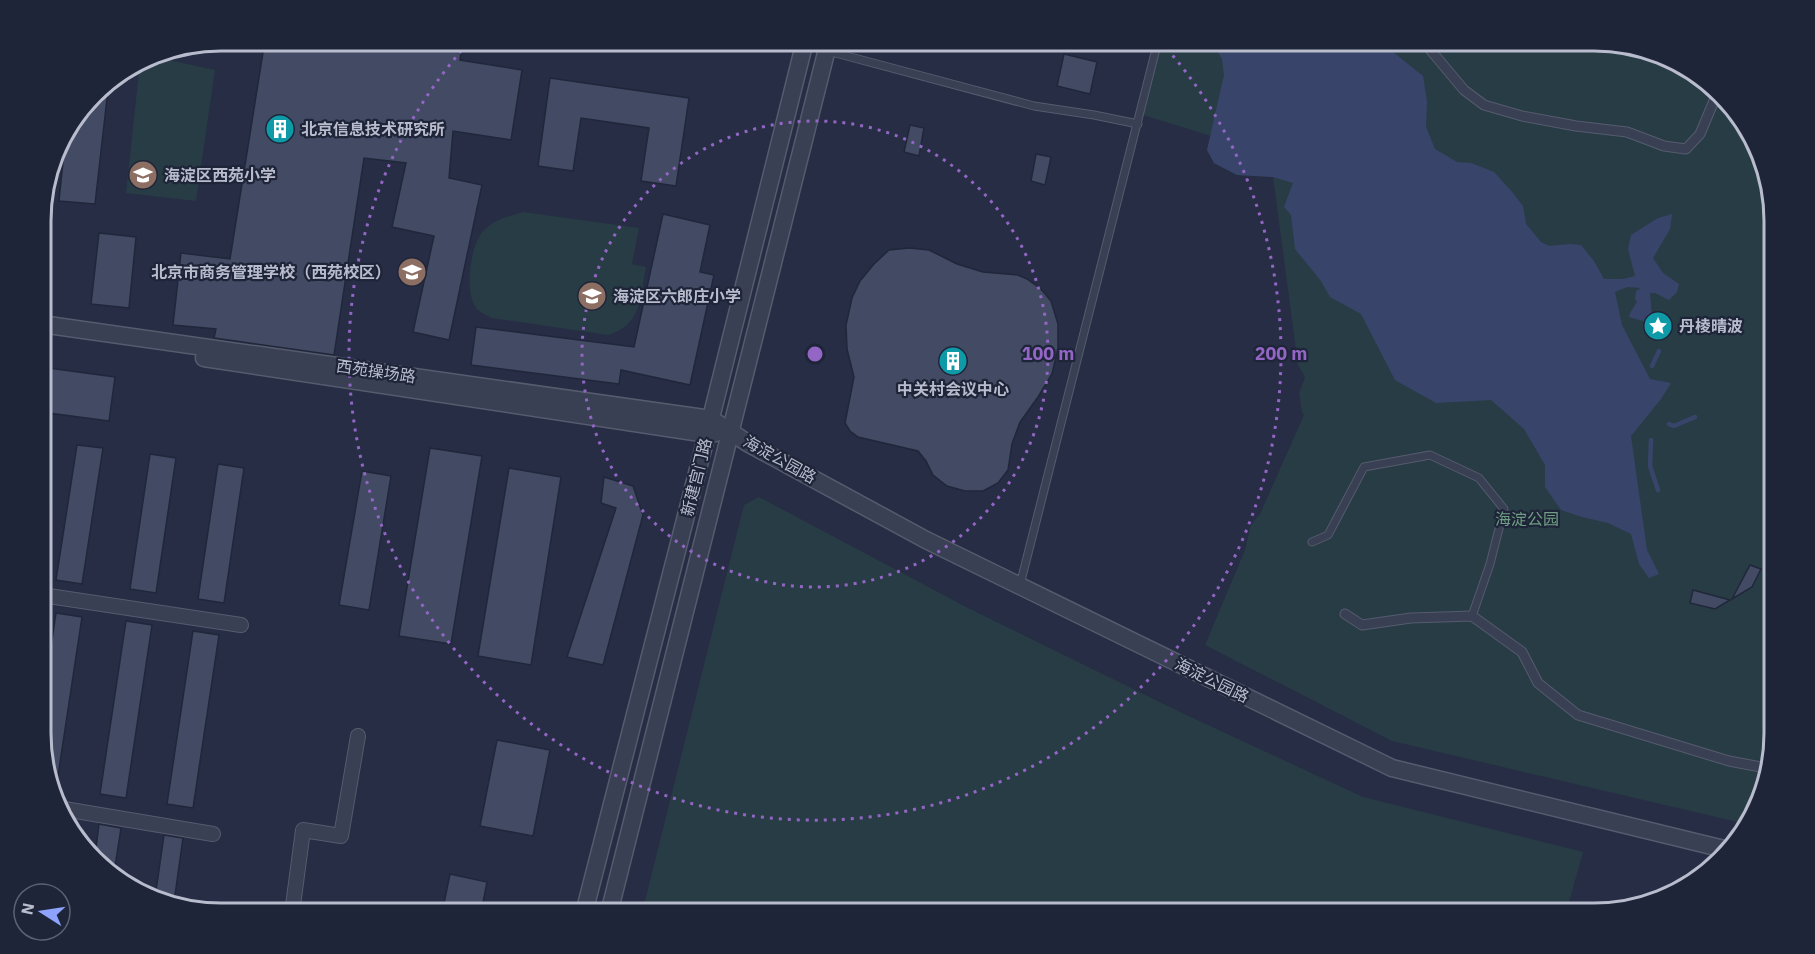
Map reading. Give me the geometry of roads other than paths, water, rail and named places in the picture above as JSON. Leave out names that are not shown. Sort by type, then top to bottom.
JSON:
[{"type":"street","name":"新建宫门路","points":[[587,903],[802,51]]},
{"type":"street","name":"新建宫门路","points":[[612,903],[827,51]]},
{"type":"street","points":[[1433,51],[1464,90],[1484,105],[1522,116],[1627,132],[1664,146],[1686,149],[1700,134],[1714,101]]},
{"type":"street","name":"西苑操场路","points":[[51,326],[709,426]]},
{"type":"street","name":"西苑操场路","points":[[51,335],[709,426]]},
{"type":"street","name":"海淀公园路","points":[[709,426],[732,431],[749,444],[926,540],[1392,768],[1719,848]]},
{"type":"street","points":[[51,596],[241,625]]},
{"type":"street","points":[[1345,614],[1362,625],[1411,618],[1472,616],[1522,652],[1538,683],[1578,715],[1729,761],[1760,767]]},
{"type":"street","points":[[293,903],[303,830],[341,836],[358,736]]},
{"type":"street","points":[[70,810],[213,834]]},
{"type":"lane","points":[[845,51],[1034,106],[1138,124]]},
{"type":"lane","points":[[1020,586],[1155,51]]},
{"type":"lane","points":[[1312,542],[1328,535],[1364,467],[1430,455],[1479,478],[1504,509],[1490,564],[1472,616]]},
{"type":"water","points":[[1217,51],[1393,52],[1423,76],[1427,101],[1426,127],[1435,149],[1457,162],[1471,163],[1494,172],[1523,206],[1526,224],[1541,242],[1549,246],[1581,245],[1594,261],[1604,279],[1623,279],[1635,276],[1628,249],[1631,235],[1658,218],[1672,214],[1670,229],[1653,258],[1663,273],[1679,284],[1677,292],[1669,300],[1650,293],[1652,316],[1650,323],[1629,317],[1637,302],[1636,291],[1641,288],[1627,287],[1615,292],[1622,325],[1650,379],[1671,383],[1631,436],[1647,550],[1659,574],[1649,578],[1639,564],[1631,534],[1608,523],[1561,510],[1545,487],[1545,465],[1524,429],[1491,400],[1436,403],[1395,380],[1361,314],[1330,297],[1321,281],[1295,249],[1291,215],[1284,207],[1293,183],[1273,177],[1237,175],[1214,163],[1207,150],[1224,75],[1222,59]]},
{"type":"waterway","points":[[1652,366],[1659,351]]},
{"type":"waterway","points":[[1669,424],[1674,426],[1695,417]]},
{"type":"waterway","points":[[1651,440],[1650,466],[1658,490]]},
{"type":"place","name":"北京信息技术研究所","points":[[280,129]]},
{"type":"place","name":"海淀区西苑小学","points":[[143,175]]},
{"type":"place","name":"北京市商务管理学校（西苑校区）","points":[[412,272]]},
{"type":"place","name":"海淀区六郎庄小学","points":[[592,296]]},
{"type":"place","name":"丹棱晴波","points":[[1658,326]]},
{"type":"place","name":"中关村会议中心","points":[[953,361]]},
{"type":"park label","name":"海淀公园","points":[[1527,519]]}]
